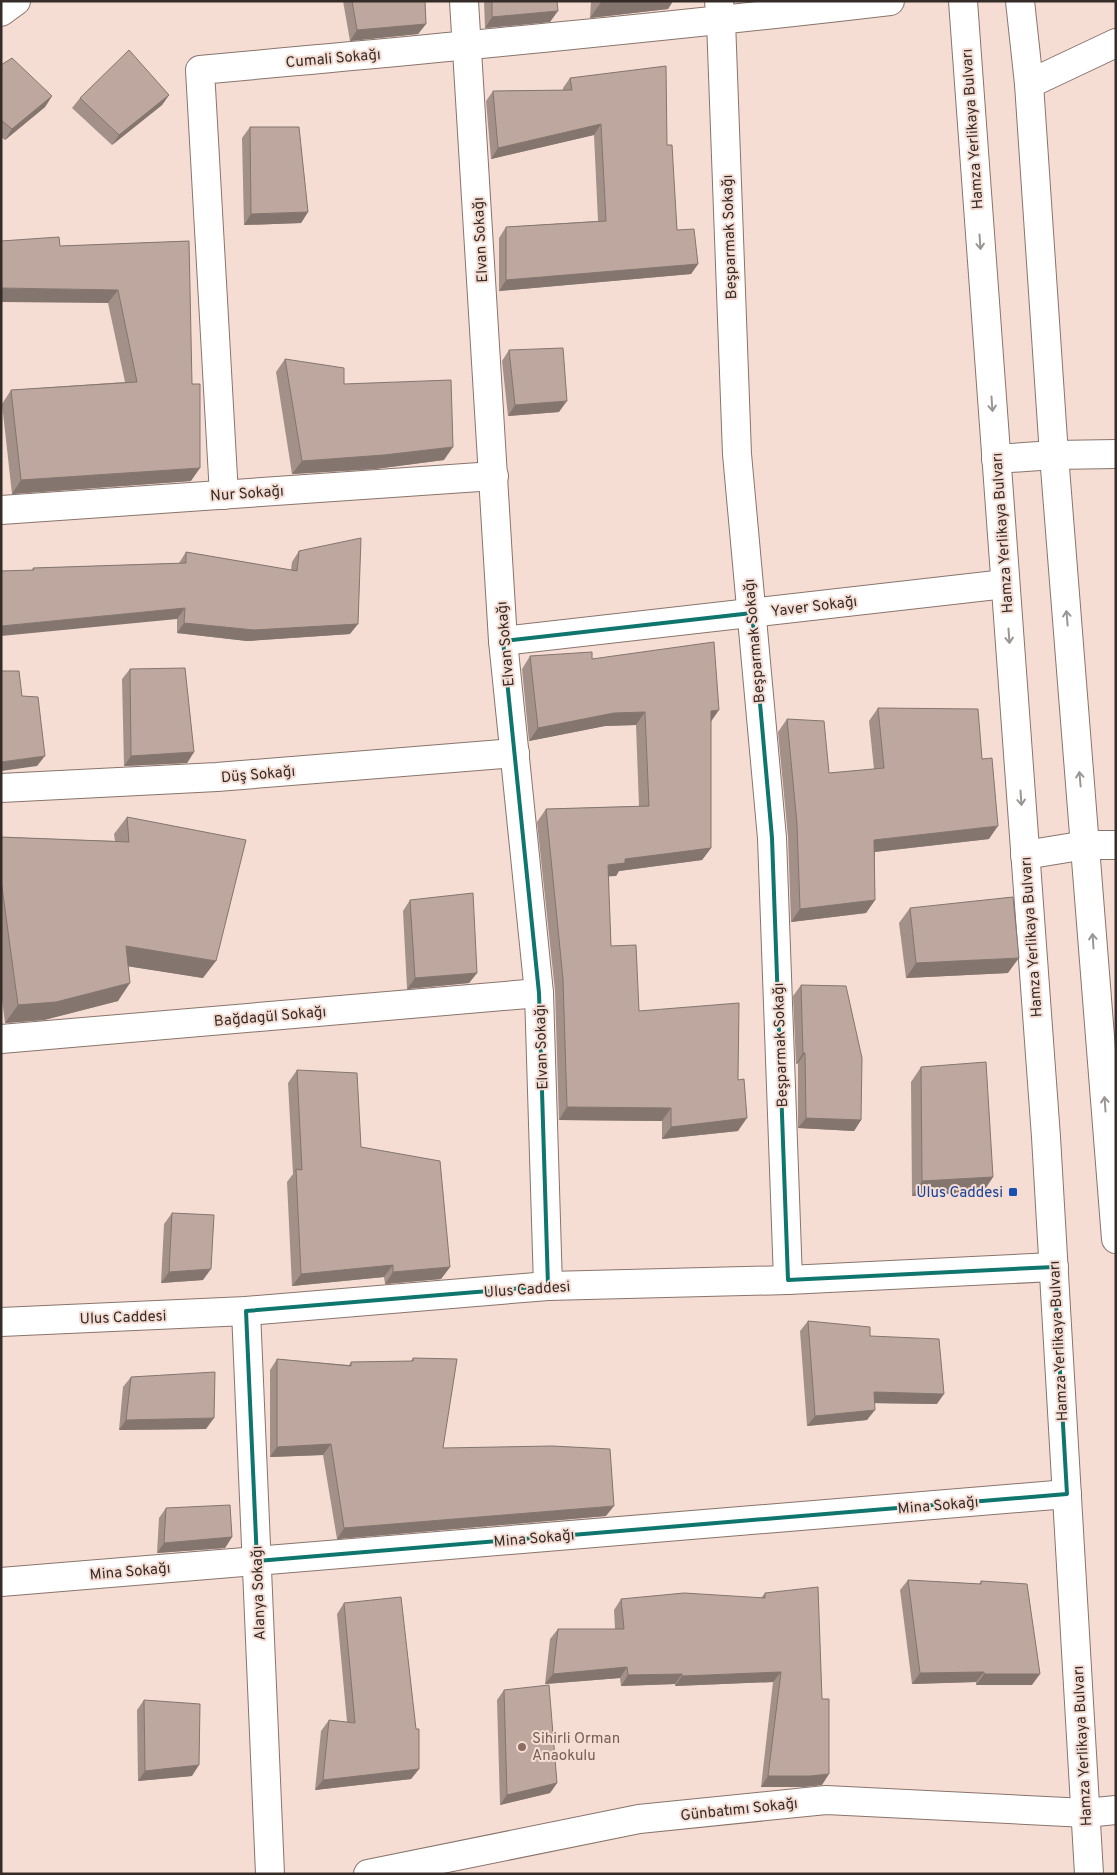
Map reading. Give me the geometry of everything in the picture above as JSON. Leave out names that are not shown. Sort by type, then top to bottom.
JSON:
[{"type":"street","points":[[1,12],[16,1]]},
{"type":"street","name":"Elvan Sokağı","points":[[464,1],[503,641],[539,993],[548,1286]]},
{"type":"street","name":"Cumali Sokağı","points":[[224,495],[200,70],[467,46],[720,11],[890,1]]},
{"type":"street","name":"Hamza Yerlikaya Bulvarı","points":[[963,1],[1026,855],[1054,1267],[1089,1874]]},
{"type":"street","points":[[1020,1],[1029,84],[1054,455],[1116,1239]]},
{"type":"street","name":"Beşparmak Sokağı","points":[[720,11],[737,454],[772,838],[788,1280]]},
{"type":"street","points":[[1029,84],[1116,43]]},
{"type":"street","points":[[996,459],[1054,455],[1116,454]]},
{"type":"street","name":"Nur Sokağı","points":[[1,510],[494,476]]},
{"type":"street","name":"Yaver Sokağı","points":[[503,641],[1006,584]]},
{"type":"street","name":"Düş Sokağı","points":[[1,788],[217,777],[515,753]]},
{"type":"street","points":[[1026,855],[1086,845],[1116,845]]},
{"type":"street","name":"Bağdagül Sokağı","points":[[1,1039],[539,993]]},
{"type":"street","name":"Ulus Caddesi","points":[[1,1322],[246,1311],[548,1286],[788,1280],[1054,1267]]},
{"type":"street","name":"Alanya Sokağı","points":[[246,1311],[270,1874]]},
{"type":"street","name":"Mina Sokağı","points":[[1,1582],[1067,1494]]},
{"type":"street","name":"Günbatımı Sokağı","points":[[368,1874],[640,1819],[826,1800],[1086,1813],[1116,1810]]},
{"type":"highlighted area","points":[[752,613],[772,838],[788,1280],[1054,1267],[1067,1494],[257,1561],[246,1311],[548,1286],[539,993],[503,641]]},
{"type":"building","points":[[352,1],[425,1],[426,24],[357,30]]},
{"type":"building","points":[[492,1],[557,1],[558,11],[492,17]]},
{"type":"building","points":[[129,50],[169,95],[119,135],[80,98]]},
{"type":"building","points":[[12,58],[52,96],[12,129],[1,120],[1,65]]},
{"type":"building","points":[[666,66],[667,145],[672,145],[677,230],[694,229],[698,264],[506,280],[506,227],[606,221],[601,124],[498,148],[493,91],[572,90],[570,78]]},
{"type":"building","points":[[250,127],[299,127],[308,212],[251,214]]},
{"type":"building","points":[[59,237],[60,246],[189,241],[192,384],[200,384],[200,468],[21,480],[11,390],[137,382],[118,290],[1,288],[1,241]]},
{"type":"building","points":[[563,348],[567,401],[515,405],[509,350]]},
{"type":"building","points":[[285,359],[344,368],[344,384],[451,380],[453,447],[384,455],[302,461]]},
{"type":"building","points":[[361,538],[358,624],[254,630],[184,623],[185,608],[1,626],[1,571],[34,570],[33,568],[186,563],[186,552],[297,571],[299,551]]},
{"type":"building","points":[[714,642],[719,710],[711,711],[711,848],[625,859],[625,863],[608,865],[611,946],[636,945],[639,1011],[739,1003],[738,1080],[744,1079],[747,1118],[671,1127],[671,1108],[567,1107],[563,979],[546,809],[649,806],[645,712],[614,713],[538,728],[530,656],[592,652],[592,659]]},
{"type":"building","points":[[185,668],[194,752],[131,756],[130,669]]},
{"type":"building","points":[[1,671],[19,671],[22,696],[38,697],[45,756],[1,762]]},
{"type":"building","points":[[878,708],[978,709],[982,759],[992,758],[998,826],[874,840],[875,900],[800,909],[797,824],[787,719],[824,721],[829,773],[884,768]]},
{"type":"building","points":[[127,817],[246,840],[216,961],[126,946],[130,983],[56,1002],[18,1005],[1,880],[1,837],[129,842]]},
{"type":"building","points":[[473,893],[477,973],[415,978],[410,900]]},
{"type":"building","points":[[1013,897],[1019,958],[916,963],[910,908]]},
{"type":"building","points":[[801,985],[846,986],[862,1058],[861,1120],[806,1118]]},
{"type":"building","points":[[986,1062],[993,1177],[922,1181],[921,1067]]},
{"type":"building","points":[[297,1070],[357,1073],[361,1147],[440,1161],[450,1267],[393,1272],[393,1265],[301,1274],[296,1169],[302,1170]]},
{"type":"building","points":[[172,1213],[214,1215],[211,1269],[169,1272]]},
{"type":"building","points":[[808,1321],[870,1327],[870,1336],[939,1339],[944,1394],[874,1392],[875,1410],[815,1416]]},
{"type":"building","points":[[413,1358],[457,1359],[443,1448],[552,1446],[610,1449],[614,1506],[344,1528],[331,1444],[277,1447],[277,1359],[351,1366],[351,1362],[413,1361]]},
{"type":"building","points":[[215,1372],[214,1418],[126,1420],[131,1377]]},
{"type":"building","points":[[230,1505],[232,1537],[164,1543],[166,1508]]},
{"type":"building","points":[[908,1580],[981,1584],[981,1581],[1027,1584],[1040,1674],[984,1674],[984,1672],[920,1673]]},
{"type":"building","points":[[818,1587],[822,1699],[829,1699],[829,1774],[768,1776],[781,1672],[682,1676],[682,1674],[628,1675],[627,1667],[553,1674],[558,1629],[624,1629],[621,1599],[684,1593],[765,1598],[765,1593]]},
{"type":"building","points":[[401,1597],[416,1729],[419,1729],[419,1769],[323,1780],[329,1720],[355,1723],[344,1603]]},
{"type":"building","name":"Sihirli Orman Anaokulu","points":[[549,1685],[557,1783],[507,1795],[504,1690]]},
{"type":"building","points":[[144,1700],[200,1704],[199,1765],[145,1771]]},
{"type":"place","name":"Ulus Caddesi","points":[[1013,1192]]},
{"type":"place","name":"Sihirli Orman Anaokulu","points":[[522,1747]]}]
